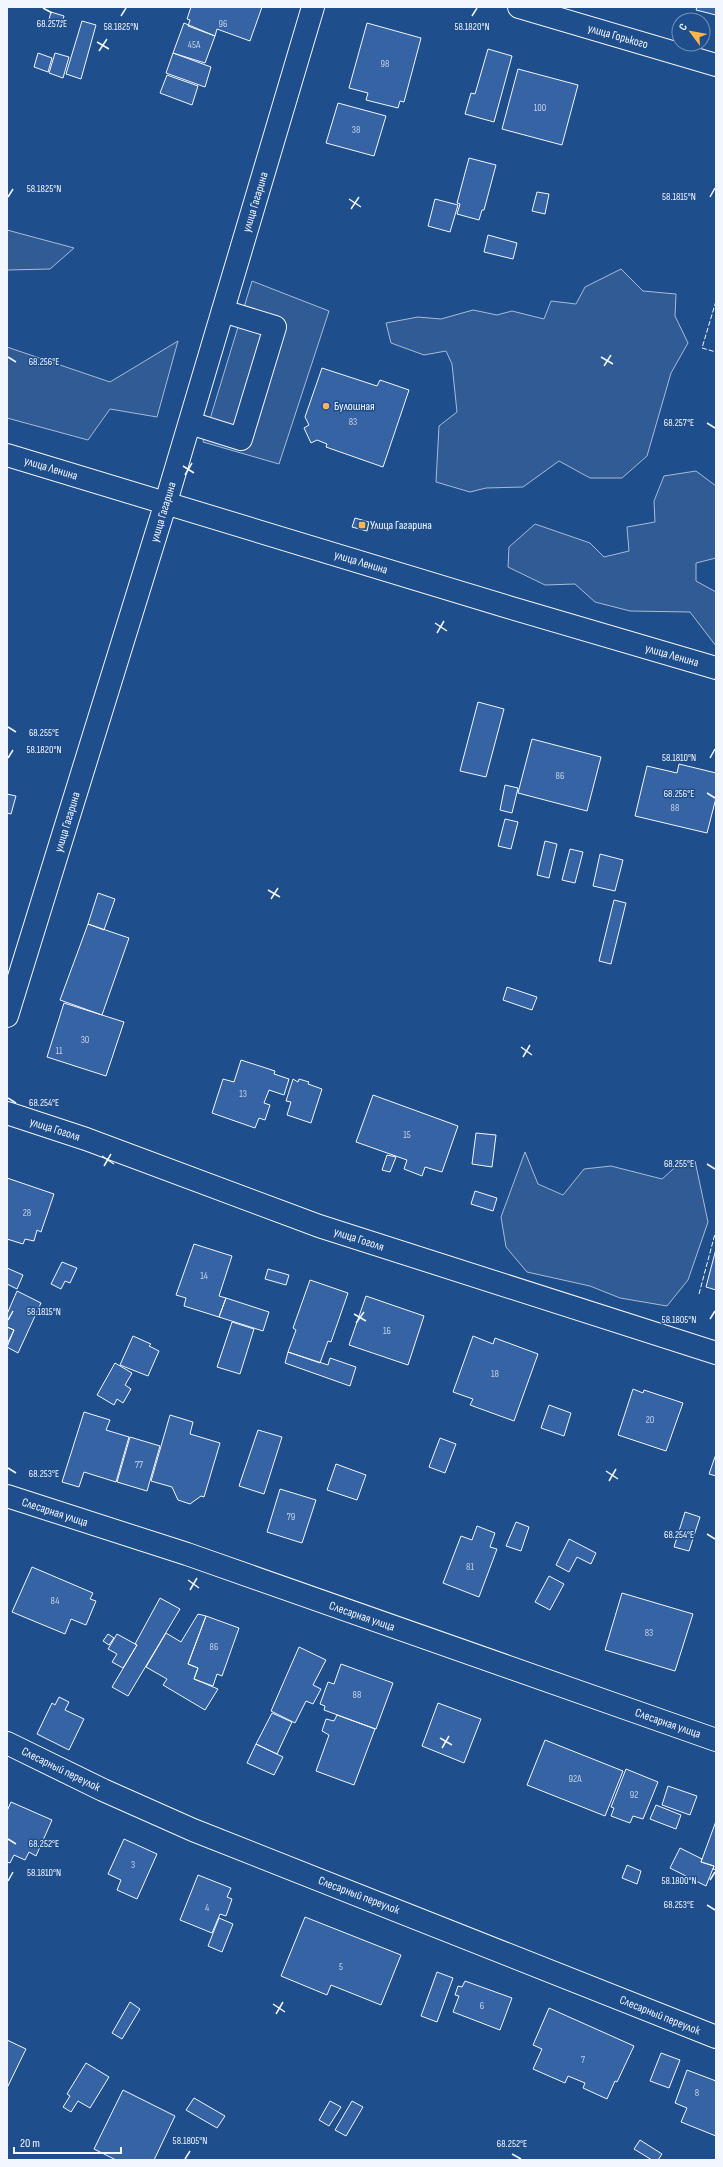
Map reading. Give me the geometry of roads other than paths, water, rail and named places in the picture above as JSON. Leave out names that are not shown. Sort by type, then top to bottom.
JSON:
[{"type":"street","name":"улица Гагарина","points":[[7,1016],[190,423],[313,7]]},
{"type":"street","name":"улица Горького","points":[[519,7],[716,65]]},
{"type":"street","points":[[190,423],[241,439],[275,328],[223,311]]},
{"type":"street","name":"улица Ленина","points":[[7,455],[166,502],[515,610],[716,668]]},
{"type":"street","name":"улица Гоголя","points":[[7,1113],[86,1139],[319,1226],[716,1353]]},
{"type":"street","name":"Слесарная улица","points":[[7,1496],[187,1554],[716,1740]]},
{"type":"street","name":"Слесарный переулок","points":[[7,1743],[103,1790],[193,1830],[716,2037]]},
{"type":"place","name":"Булошная","points":[[326,406]]},
{"type":"place","name":"Улица Гагарина","points":[[362,525]]}]
